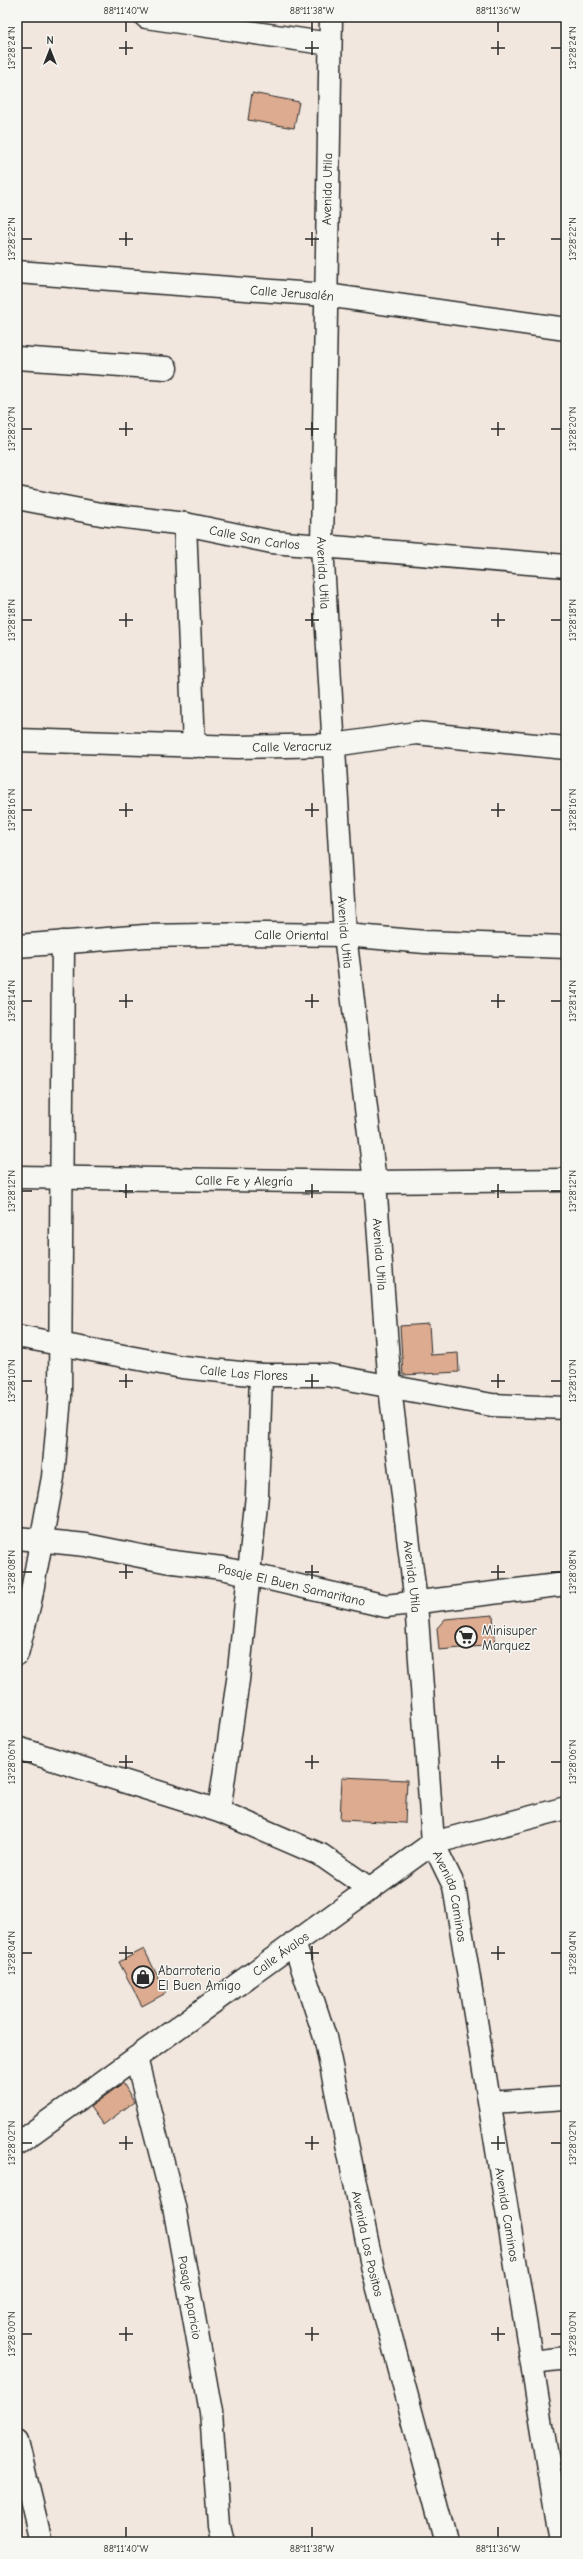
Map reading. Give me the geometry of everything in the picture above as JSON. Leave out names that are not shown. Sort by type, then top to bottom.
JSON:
[{"type":"street","points":[[146,17],[330,44]]},
{"type":"street","name":"Avenida Utila","points":[[331,17],[322,546],[345,935],[375,1182],[390,1388],[416,1603],[433,1843]]},
{"type":"street","name":"Calle Jerusalén","points":[[17,272],[326,295],[566,329]]},
{"type":"street","points":[[17,358],[166,368]]},
{"type":"street","name":"Calle San Carlos","points":[[17,498],[101,514],[185,524],[272,542],[566,566]]},
{"type":"street","points":[[185,524],[194,746]]},
{"type":"street","name":"Calle Veracruz","points":[[17,740],[238,747],[334,745],[416,733],[566,748]]},
{"type":"street","name":"Calle Oriental","points":[[17,946],[153,936],[345,935],[425,942],[566,947]]},
{"type":"street","points":[[17,1654],[30,1602],[40,1540],[53,1477],[61,1345],[63,942]]},
{"type":"street","name":"Calle Fe y Alegría","points":[[17,1177],[63,1176],[375,1182],[566,1180]]},
{"type":"street","name":"Calle Las Flores","points":[[17,1336],[182,1367],[261,1375],[327,1375],[390,1388],[492,1405],[566,1408]]},
{"type":"street","points":[[219,1811],[238,1680],[257,1495],[261,1375]]},
{"type":"street","name":"Pasaje El Buen Samaritano","points":[[17,1538],[86,1545],[248,1574],[386,1606],[566,1584]]},
{"type":"street","points":[[17,1748],[219,1811],[321,1855],[370,1889]]},
{"type":"street","name":"Calle Ávalos","points":[[17,2144],[433,1843],[566,1808]]},
{"type":"street","name":"Avenida Caminos","points":[[433,1843],[454,1886],[533,2362],[561,2542]]},
{"type":"street","name":"Avenida Los Positos","points":[[294,1943],[325,2037],[373,2270],[446,2542]]},
{"type":"street","name":"Pasaje Aparicio","points":[[136,2058],[174,2206],[211,2412],[219,2525],[224,2542]]},
{"type":"street","points":[[490,2103],[566,2098]]},
{"type":"street","points":[[533,2362],[566,2358]]},
{"type":"street","points":[[17,2441],[41,2542]]},
{"type":"building","points":[[252,93],[299,102],[294,128],[248,120]]},
{"type":"building","points":[[429,1324],[431,1355],[458,1353],[459,1372],[403,1375],[400,1326]]},
{"type":"building","name":"Minisuper Marquez","points":[[493,1615],[495,1645],[439,1650],[437,1628],[445,1619]]},
{"type":"building","points":[[342,1777],[407,1780],[405,1823],[340,1820]]},
{"type":"building","name":"Abarroteria El Buen Amigo","points":[[144,1949],[166,1993],[142,2006],[119,1962]]},
{"type":"building","points":[[123,2083],[134,2102],[103,2125],[90,2107]]},
{"type":"place","name":"Minisuper Marquez","points":[[466,1637]]},
{"type":"place","name":"Abarroteria El Buen Amigo","points":[[143,1977]]}]
